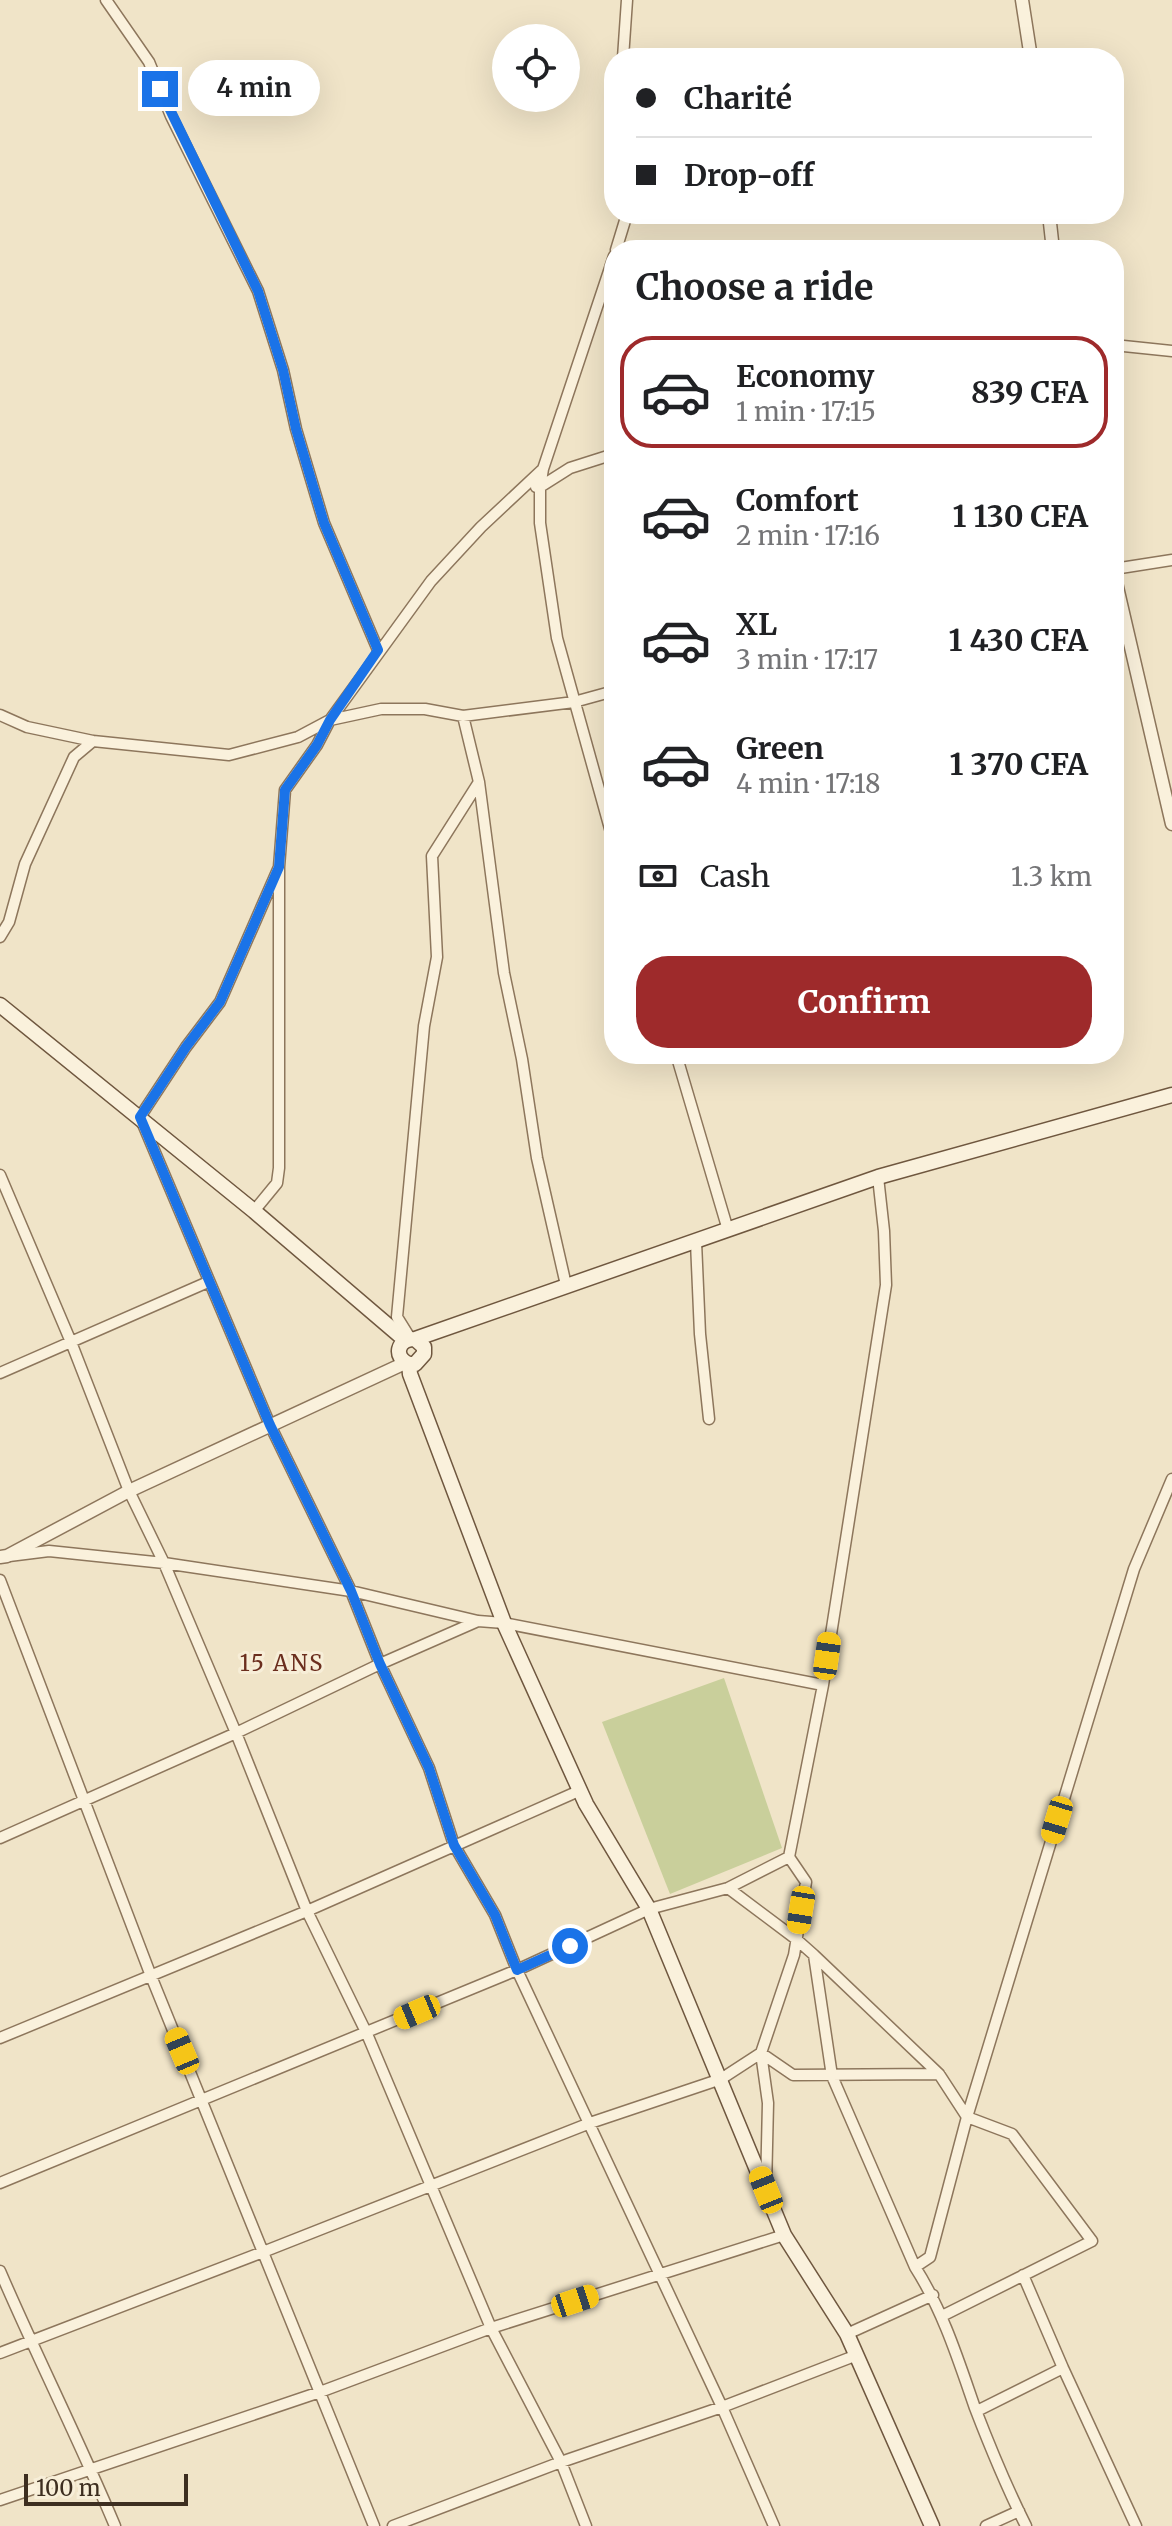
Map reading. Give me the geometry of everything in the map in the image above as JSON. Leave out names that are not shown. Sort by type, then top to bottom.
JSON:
[{"type":"main road","points":[[0,1005],[410,1339],[424,1347],[424,1354],[415,1364],[400,1359],[398,1348],[410,1339],[878,1177],[1172,1095]]},
{"type":"main road","points":[[407,1363],[504,1623],[586,1804],[649,1909],[784,2235],[847,2334],[932,2526]]},
{"type":"street","points":[[106,0],[149,62],[171,116],[258,291],[283,370],[296,429],[324,523],[378,650]]},
{"type":"street","points":[[624,48],[627,0]]},
{"type":"street","points":[[1022,0],[1029,48]]},
{"type":"street","points":[[604,286],[543,469],[540,487],[540,523],[557,638],[604,808]]},
{"type":"street","points":[[1124,346],[1172,351]]},
{"type":"street","points":[[522,488],[540,487],[570,468],[604,457]]},
{"type":"street","points":[[254,1211],[277,1183],[279,1168],[279,867],[285,790],[378,650],[431,581],[543,469]]},
{"type":"street","points":[[1124,570],[1172,560]]},
{"type":"street","points":[[1124,615],[1172,824]]},
{"type":"street","points":[[0,715],[27,727],[93,741],[229,755],[298,737],[330,720],[381,709],[425,709],[463,716],[574,702],[604,694]]},
{"type":"street","points":[[463,716],[479,782],[504,973],[522,1059],[537,1158],[566,1285]]},
{"type":"street","points":[[0,937],[9,922],[25,864],[74,757],[93,741]]},
{"type":"street","points":[[410,1339],[397,1317],[424,1026],[437,957],[432,856],[479,782]]},
{"type":"street","points":[[279,867],[220,1002],[140,1117],[270,1425],[351,1591],[380,1664],[429,1768],[454,1845],[495,1915],[517,1970],[722,2407],[774,2526]]},
{"type":"street","points":[[679,1064],[728,1230]]},
{"type":"street","points":[[0,1175],[71,1342],[129,1491],[164,1563],[236,1733],[307,1911],[367,2034],[491,2328],[561,2462],[586,2526]]},
{"type":"street","points":[[766,2190],[768,2103],[761,2053],[794,1955],[806,1882],[789,1857],[823,1685],[886,1285],[878,1177]]},
{"type":"street","points":[[696,1242],[700,1334],[709,1419]]},
{"type":"street","points":[[0,1373],[208,1282]]},
{"type":"street","points":[[4,1556],[129,1491],[407,1363]]},
{"type":"street","points":[[915,2267],[930,2257],[967,2117],[1134,1569],[1172,1479]]},
{"type":"street","points":[[4,1556],[49,1551],[164,1563],[351,1591],[478,1621],[504,1623],[823,1685]]},
{"type":"street","points":[[0,1580],[151,1976],[374,2526]]},
{"type":"street","points":[[0,1838],[478,1621]]},
{"type":"street","points":[[0,2038],[307,1911],[581,1790]]},
{"type":"street","points":[[0,2183],[367,2034],[649,1909],[728,1888],[789,1857]]},
{"type":"street","points":[[728,1888],[796,1939],[939,2074],[967,2117],[1012,2134],[1092,2241],[942,2316]]},
{"type":"street","points":[[814,1955],[832,2076],[915,2267],[933,2295],[977,2411],[1026,2526]]},
{"type":"street","points":[[761,2053],[793,2075],[939,2074]]},
{"type":"street","points":[[0,2353],[590,2123],[721,2079],[761,2053]]},
{"type":"street","points":[[0,2500],[320,2392],[491,2328],[784,2235]]},
{"type":"street","points":[[0,2271],[115,2526]]},
{"type":"street","points":[[1023,2275],[1136,2526]]},
{"type":"street","points":[[847,2334],[933,2295]]},
{"type":"street","points":[[393,2526],[857,2355]]},
{"type":"street","points":[[977,2411],[1063,2368]]},
{"type":"street","points":[[986,2526],[1019,2511]]},
{"type":"green space","points":[[724,1678],[782,1848],[670,1894],[602,1722]]},
{"type":"district","name":"15 ANS","points":[[282,1663]]},
{"type":"route","points":[[160,89],[258,291],[283,370],[296,429],[324,523],[378,650],[285,790],[279,867],[220,1002],[140,1117],[270,1425],[351,1591],[380,1664],[429,1768],[454,1845],[495,1915],[517,1970],[570,1946]]}]
